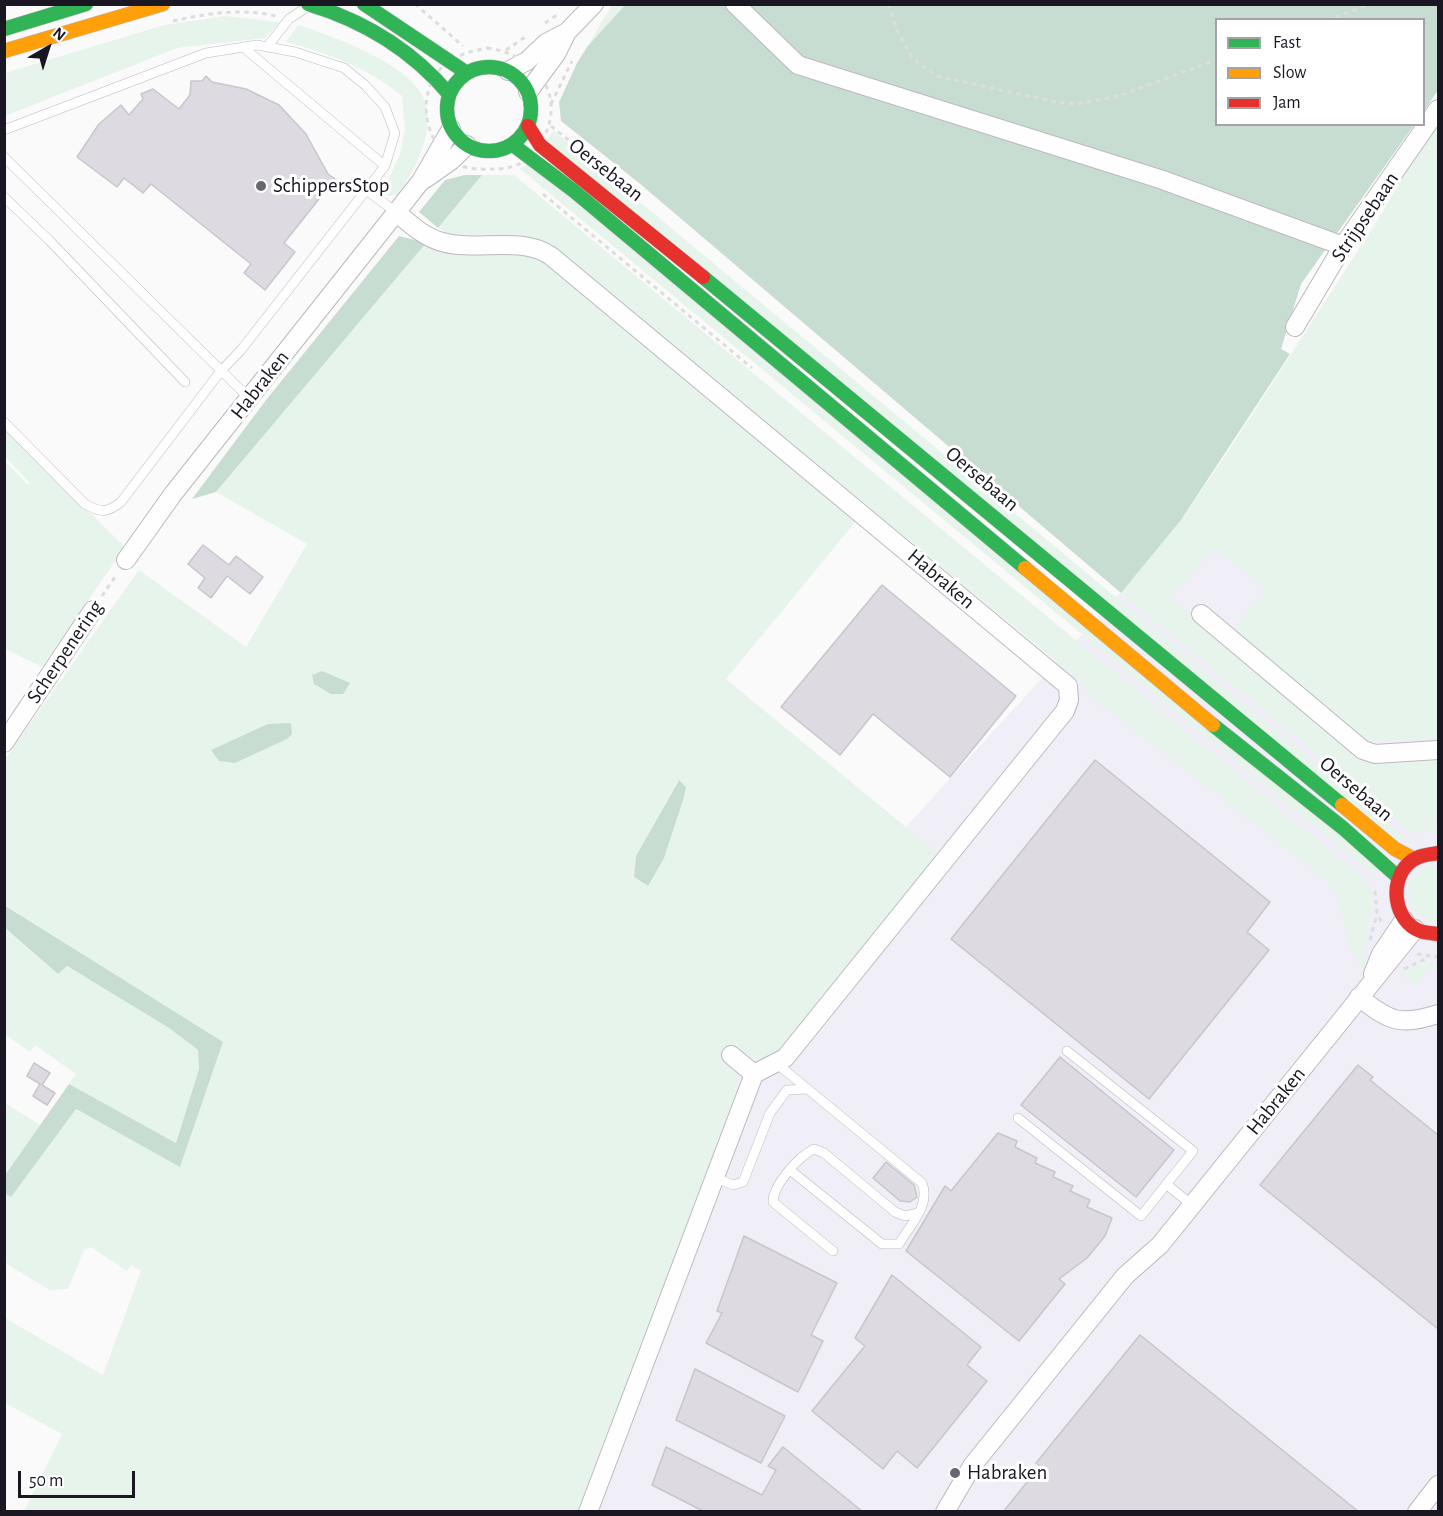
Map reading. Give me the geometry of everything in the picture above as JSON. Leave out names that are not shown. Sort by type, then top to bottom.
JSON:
[{"type":"main road","points":[[4,28],[86,4]]},
{"type":"main road","points":[[4,51],[163,4]]},
{"type":"main road","points":[[363,4],[391,20],[448,62],[467,73]]},
{"type":"main road","points":[[309,5],[332,10],[384,35],[436,77],[449,94]]},
{"type":"main road","points":[[480,67],[494,67],[508,71],[520,80],[528,92],[532,109],[528,126],[513,145],[499,151],[484,151],[467,145],[451,129],[446,112],[453,86],[467,73],[480,67]]},
{"type":"main road","name":"Oersebaan","points":[[528,126],[540,145],[635,220],[1395,849],[1414,860]]},
{"type":"main road","name":"Oersebaan","points":[[513,145],[531,156],[1274,776],[1351,835],[1398,877]]},
{"type":"main road","points":[[1438,853],[1423,855],[1414,860],[1398,877],[1395,900],[1410,925],[1429,934],[1438,934]]},
{"type":"street","points":[[528,92],[556,54],[567,32],[594,4]]},
{"type":"street","points":[[735,4],[798,65],[1160,179],[1343,246]]},
{"type":"street","points":[[508,71],[527,61],[546,43],[567,32]]},
{"type":"street","name":"Strijpsebaan","points":[[1294,327],[1343,246],[1438,109]]},
{"type":"street","name":"Habraken","points":[[446,155],[451,129]]},
{"type":"street","name":"Habraken","points":[[126,560],[173,494],[421,181],[446,155],[467,145]]},
{"type":"street","name":"Habraken","points":[[396,212],[419,231],[441,242],[462,246],[531,247],[551,256],[1068,686],[1069,700],[1065,711],[785,1058],[754,1074]]},
{"type":"street","name":"Scherpenering","points":[[4,743],[93,610]]},
{"type":"street","points":[[1201,614],[1363,750],[1375,754],[1438,750]]},
{"type":"street","name":"Habraken","points":[[945,1512],[972,1466],[1125,1276],[1160,1245],[1359,998],[1370,982],[1381,954],[1410,925]]},
{"type":"street","points":[[1359,998],[1392,1020],[1413,1022],[1438,1014]]},
{"type":"street","points":[[588,1512],[754,1074],[731,1055]]},
{"type":"street","points":[[1417,1512],[1438,1485]]},
{"type":"lane","points":[[267,47],[289,19],[309,5]]},
{"type":"lane","points":[[243,47],[386,166]]},
{"type":"lane","points":[[4,130],[206,53],[243,47],[267,47],[295,52],[344,68],[365,85],[385,107],[395,133],[386,166],[241,350],[220,372],[121,502],[108,512],[98,511],[85,504],[4,422]]},
{"type":"lane","points":[[4,157],[250,399]]},
{"type":"lane","points":[[366,190],[396,212]]},
{"type":"lane","points":[[4,197],[50,240],[185,382]]},
{"type":"lane","points":[[1018,1118],[1141,1216],[1193,1151],[1067,1051]]},
{"type":"lane","points":[[776,1063],[922,1183],[927,1195],[924,1204],[899,1244],[882,1244],[790,1170]]},
{"type":"lane","points":[[714,1177],[733,1185],[743,1182],[770,1113],[787,1090],[807,1089]]},
{"type":"lane","points":[[833,1251],[773,1202],[773,1191],[805,1153],[814,1149],[824,1153],[895,1212],[905,1216],[917,1213]]},
{"type":"lane","points":[[1166,1184],[1192,1205]]},
{"type":"path","points":[[415,4],[469,51]]},
{"type":"path","points":[[888,4],[898,32],[913,59],[937,75],[1056,102],[1077,104],[1119,96],[1215,60]]},
{"type":"path","points":[[1332,18],[1370,4]]},
{"type":"path","points":[[487,48],[505,51],[527,61],[540,75],[547,90],[550,115],[540,145],[531,156],[513,168],[467,168],[446,155],[426,120],[429,92],[436,77],[448,62],[469,51],[487,48]]},
{"type":"path","name":"Scherpenering","points":[[93,610],[126,560]]},
{"type":"shaded area","points":[[612,5],[625,5],[587,47]]},
{"type":"shaded area","points":[[225,16],[280,22],[265,38],[177,48],[5,116],[5,73],[164,25]]},
{"type":"shaded area","points":[[298,25],[348,43],[384,61],[401,72],[422,95],[428,120],[423,147],[412,173],[398,195],[388,196],[383,192],[400,154],[405,129],[402,96],[361,69],[318,51],[286,42]]},
{"type":"shaded area","points":[[1438,118],[1438,738],[1369,742],[1234,630],[1266,589],[1215,548],[1170,598],[1351,748],[1438,756],[1438,829],[1414,834],[1121,593],[1181,520],[1233,444],[1377,221]]},
{"type":"shaded area","points":[[553,130],[1405,837],[1397,843],[546,142]]},
{"type":"shaded area","points":[[530,162],[1380,862],[1374,876],[520,169]]},
{"type":"shaded area","points":[[482,175],[514,175],[1368,882],[1372,903],[1365,975],[1349,945],[1336,893],[1328,881],[1086,692],[1080,681],[556,249],[543,241],[524,237],[449,235],[438,228]]},
{"type":"shaded area","points":[[426,243],[454,253],[516,255],[546,262],[857,520],[726,679],[940,855],[777,1056],[757,1061],[732,1044],[721,1060],[736,1072],[738,1087],[581,1511],[24,1511],[62,1434],[5,1403],[5,1318],[103,1375],[141,1271],[131,1265],[127,1271],[91,1247],[84,1250],[68,1289],[50,1290],[5,1263],[4,1193],[11,1196],[75,1109],[180,1166],[223,1043],[5,905],[5,759],[139,570],[246,647],[307,544],[216,492]],"holes":[[[678,780],[684,797],[647,886],[634,877],[636,856]]]},
{"type":"shaded area","points":[[4,429],[125,547],[42,667],[5,649],[5,461],[28,485],[30,483],[5,457]]},
{"type":"shaded area","points":[[1244,457],[1438,611],[1438,1511],[486,1512],[690,1063]]},
{"type":"shaded area","points":[[1438,866],[1438,922],[1425,919],[1416,912],[1410,903],[1408,893],[1410,883],[1416,874],[1425,868]]},
{"type":"shaded area","points":[[4,928],[58,974],[66,966],[169,1028],[198,1050],[199,1069],[176,1143],[69,1084],[76,1074],[35,1045],[30,1052],[5,1034]]},
{"type":"shaded area","points":[[1430,961],[1438,962],[1438,966],[1426,970],[1416,985],[1399,974]]},
{"type":"shaded area","points":[[5,1103],[40,1125],[5,1175]]},
{"type":"green space","points":[[625,5],[1438,5],[1438,90],[1425,110],[1425,18],[1215,18],[1215,126],[1413,126],[1301,284],[1281,349],[1290,354],[1181,520],[1121,593],[639,183],[561,121],[559,102],[587,47]]},
{"type":"green space","points":[[465,175],[482,175],[438,228],[419,212],[445,180]]},
{"type":"green space","points":[[399,236],[426,243],[216,492],[192,499],[266,400]]},
{"type":"green space","points":[[322,671],[350,683],[343,694],[331,694],[314,684],[312,675]]},
{"type":"green space","points":[[291,723],[292,734],[287,739],[235,763],[219,761],[211,750],[268,724]]},
{"type":"green space","points":[[679,780],[686,787],[684,797],[664,858],[648,886],[634,877],[636,856]]},
{"type":"green space","points":[[4,905],[223,1042],[180,1167],[76,1109],[11,1197],[5,1193],[5,1175],[69,1084],[176,1143],[199,1069],[198,1050],[169,1028],[67,966],[58,974],[5,928]]},
{"type":"building","points":[[206,76],[212,82],[246,89],[279,105],[306,134],[328,174],[335,179],[284,243],[295,252],[265,290],[244,273],[251,264],[151,184],[143,193],[124,178],[117,187],[77,157],[99,124],[121,105],[129,115],[143,99],[141,94],[153,89],[179,109],[190,95],[191,81],[202,81]]},
{"type":"building","points":[[203,545],[229,565],[236,556],[263,577],[250,594],[227,576],[211,598],[198,588],[205,578],[188,564]]},
{"type":"building","points":[[882,585],[1016,696],[950,777],[873,714],[840,755],[781,707]]},
{"type":"building","points":[[1095,760],[1270,902],[1247,932],[1269,950],[1149,1099],[951,939]]},
{"type":"building","points":[[1060,1057],[1174,1150],[1136,1197],[1021,1105]]},
{"type":"building","points":[[34,1063],[50,1073],[42,1085],[55,1093],[47,1105],[33,1096],[40,1084],[27,1076]]},
{"type":"building","points":[[1358,1065],[1373,1077],[1370,1080],[1438,1135],[1438,1329],[1260,1185]]},
{"type":"building","points":[[998,1133],[1017,1141],[1015,1147],[1037,1158],[1035,1163],[1055,1172],[1053,1177],[1073,1186],[1070,1191],[1090,1200],[1087,1207],[1112,1218],[1105,1236],[1087,1258],[1059,1279],[1065,1284],[1019,1341],[906,1251],[945,1186],[951,1191]]},
{"type":"building","points":[[886,1162],[914,1185],[917,1197],[910,1202],[900,1201],[873,1178]]},
{"type":"building","points":[[744,1236],[837,1283],[811,1335],[823,1341],[798,1392],[706,1343],[722,1313],[717,1311]]},
{"type":"building","points":[[892,1275],[981,1347],[967,1365],[987,1381],[917,1468],[897,1451],[883,1469],[812,1411],[865,1346],[855,1338]]},
{"type":"building","points":[[1140,1335],[1359,1512],[1003,1512],[1040,1466],[1036,1463]]},
{"type":"building","points":[[695,1369],[785,1416],[761,1463],[676,1420]]},
{"type":"building","points":[[666,1447],[762,1495],[776,1470],[768,1466],[783,1447],[863,1512],[705,1512],[652,1485]]},
{"type":"traffic: fast","points":[[4,29],[86,4]]},
{"type":"traffic: fast","points":[[308,4],[349,19],[386,38],[419,63],[449,94]]},
{"type":"traffic: fast","points":[[364,4],[467,73]]},
{"type":"traffic: fast","points":[[489,67],[505,70],[519,79],[528,93],[531,109],[528,125],[519,139],[505,148],[489,151],[473,148],[459,139],[450,125],[447,109],[450,93],[459,79],[473,70],[489,67]]},
{"type":"traffic: fast","points":[[513,145],[574,191],[1025,568]]},
{"type":"traffic: fast","points":[[703,277],[1342,805]]},
{"type":"traffic: fast","points":[[1213,725],[1343,828],[1398,877]]},
{"type":"traffic: slow","points":[[4,51],[163,4]]},
{"type":"traffic: slow","points":[[1025,568],[1213,725]]},
{"type":"traffic: slow","points":[[1342,805],[1395,849],[1414,859]]},
{"type":"traffic: jam","points":[[528,126],[540,145],[703,277]]},
{"type":"traffic: jam","points":[[1438,853],[1411,861],[1402,872],[1397,890],[1397,900],[1404,919],[1422,932],[1438,934]]},
{"type":"place","name":"SchippersStop","points":[[261,186]]},
{"type":"place","name":"Habraken","points":[[955,1473]]}]
